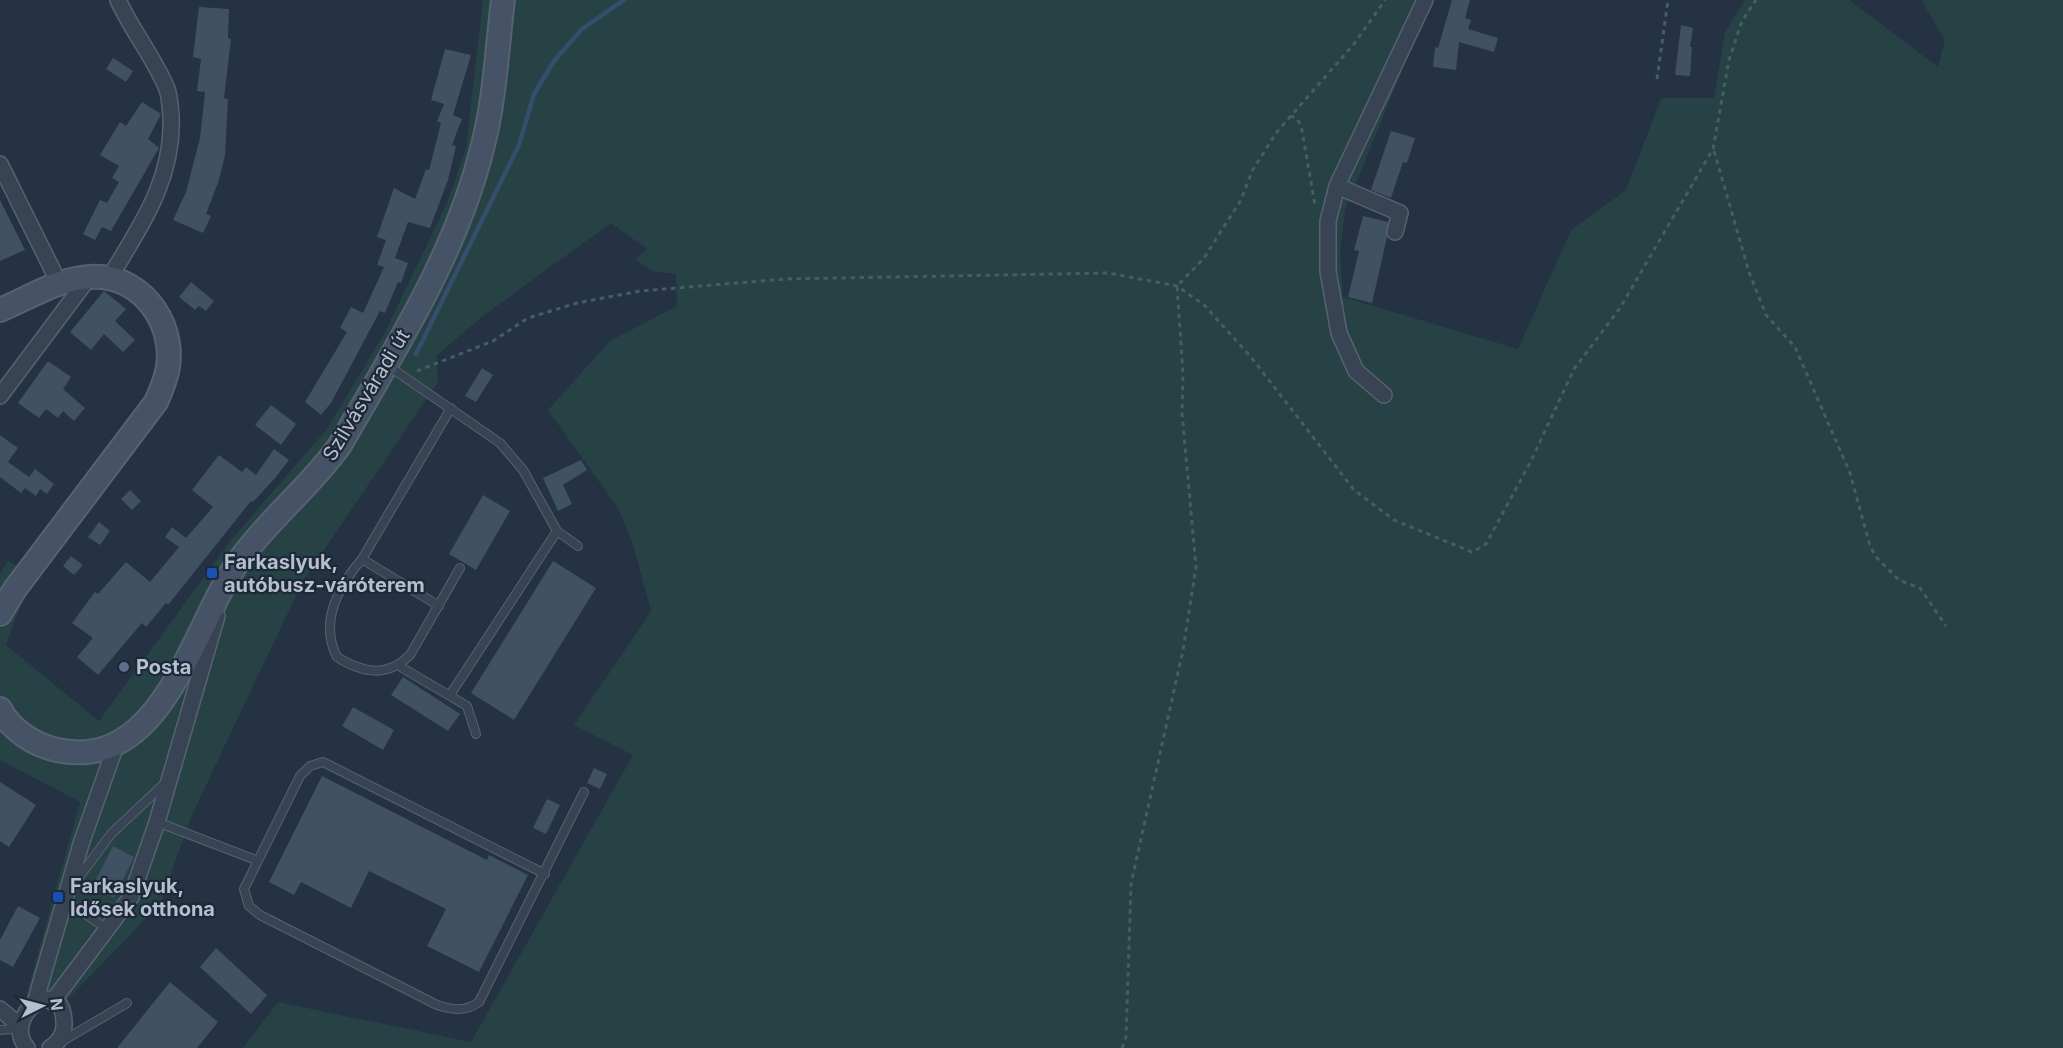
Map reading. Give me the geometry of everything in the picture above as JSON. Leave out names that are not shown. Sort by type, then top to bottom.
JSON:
[{"type":"main road","name":"Szilvásváradi út","points":[[0,709],[13,727],[49,748],[89,752],[117,745],[137,733],[152,716],[227,580],[257,538],[326,465],[395,370],[470,190],[485,133],[503,0]]},
{"type":"main road","points":[[0,310],[59,283],[100,277],[130,285],[150,302],[165,328],[169,350],[166,377],[156,402],[15,589],[0,614]]},
{"type":"street","points":[[0,396],[100,277],[148,211],[167,168],[172,142],[169,92],[118,0]]},
{"type":"street","points":[[1384,395],[1356,371],[1339,333],[1328,270],[1328,220],[1337,186],[1425,0]]},
{"type":"street","points":[[0,164],[59,283]]},
{"type":"street","points":[[1337,186],[1400,213],[1395,232]]},
{"type":"street","points":[[52,1002],[131,897],[157,822],[227,580]]},
{"type":"street","points":[[36,999],[81,844],[117,745]]},
{"type":"street","points":[[9,1026],[21,1006],[36,999],[52,1002],[63,1015],[64,1023],[63,1032],[51,1047]]},
{"type":"street","points":[[0,1009],[22,1047]]},
{"type":"lane","points":[[395,370],[500,443],[523,470],[556,531],[578,546]]},
{"type":"lane","points":[[451,408],[362,559],[350,573],[332,608],[329,634],[332,647],[338,657],[358,669],[390,670],[399,666],[410,655],[460,568]]},
{"type":"lane","points":[[450,695],[556,531]]},
{"type":"lane","points":[[362,559],[439,606]]},
{"type":"lane","points":[[399,666],[467,706],[476,734]]},
{"type":"lane","points":[[545,874],[323,762],[310,766],[300,776],[244,889],[249,906],[260,915],[437,1005],[454,1010],[470,1008],[479,1002],[545,874],[584,792]]},
{"type":"lane","points":[[107,928],[66,898],[111,834],[170,779]]},
{"type":"lane","points":[[157,822],[256,861]]},
{"type":"lane","points":[[51,1047],[127,1003]]},
{"type":"path","points":[[1122,1048],[1126,1037],[1131,884],[1183,650],[1196,567],[1182,413],[1183,374],[1177,286],[1204,258],[1241,200],[1252,171],[1290,116],[1354,44],[1385,0]]},
{"type":"path","points":[[1657,79],[1668,0]]},
{"type":"path","points":[[395,370],[493,341],[528,318],[577,303],[640,291],[785,279],[1108,273],[1177,286],[1204,305],[1251,357],[1354,490],[1394,520],[1472,552],[1486,543],[1531,461],[1574,369],[1620,308],[1713,149],[1729,60],[1742,21],[1756,0]]},
{"type":"path","points":[[1290,116],[1296,118],[1301,125],[1318,220],[1328,220]]},
{"type":"path","points":[[1713,149],[1749,272],[1766,315],[1795,347],[1850,473],[1870,546],[1876,557],[1899,580],[1920,588],[1946,626]]},
{"type":"green space","points":[[483,0],[1431,0],[1345,210],[1340,253],[1343,297],[1518,349],[1571,230],[1626,190],[1661,98],[1714,98],[1725,32],[1745,0],[1849,0],[1938,67],[1945,40],[1921,0],[2063,0],[2063,1048],[243,1048],[278,1002],[471,1042],[633,755],[574,725],[651,611],[633,545],[618,508],[548,410],[610,341],[677,306],[676,274],[652,271],[635,259],[647,249],[611,223],[483,316],[436,356],[438,382],[303,581],[192,815],[160,904],[68,999],[28,989],[80,802],[0,760],[0,573],[8,561],[40,579],[22,601],[6,645],[99,721],[231,540],[327,429],[385,332],[447,203],[466,148]]},
{"type":"building","points":[[1452,0],[1470,0],[1465,18],[1471,20],[1468,29],[1498,38],[1494,52],[1459,42],[1456,70],[1433,67],[1435,47],[1438,48]]},
{"type":"building","points":[[199,7],[229,9],[228,38],[231,39],[224,98],[228,99],[225,155],[219,180],[206,214],[211,216],[203,233],[173,220],[186,192],[200,138],[205,92],[197,91],[201,59],[193,57]]},
{"type":"building","points":[[1681,25],[1693,28],[1690,47],[1692,47],[1690,76],[1675,75]]},
{"type":"building","points":[[445,49],[471,55],[453,115],[462,119],[452,145],[456,146],[448,180],[430,228],[408,222],[395,258],[408,263],[401,283],[398,282],[385,313],[380,311],[331,403],[321,415],[305,402],[347,332],[340,328],[351,307],[363,313],[384,267],[377,265],[386,240],[377,237],[394,188],[415,199],[426,169],[429,170],[441,123],[437,121],[444,104],[431,100]]},
{"type":"building","points":[[113,58],[133,71],[126,82],[106,69]]},
{"type":"building","points":[[142,102],[161,114],[148,139],[159,148],[111,231],[102,227],[95,240],[83,234],[100,200],[107,203],[119,182],[112,178],[119,166],[100,155],[120,122],[126,126]]},
{"type":"building","points":[[1391,131],[1415,138],[1407,163],[1403,162],[1391,198],[1371,190]]},
{"type":"building","points":[[0,200],[25,250],[0,261]]},
{"type":"building","points":[[1363,216],[1388,222],[1387,237],[1372,303],[1348,297],[1359,251],[1354,250]]},
{"type":"building","points":[[191,282],[214,301],[206,311],[199,306],[195,310],[179,297]]},
{"type":"building","points":[[104,291],[126,309],[115,321],[135,340],[123,352],[104,334],[91,350],[70,332]]},
{"type":"building","points":[[48,361],[71,377],[63,389],[85,408],[74,421],[63,411],[58,418],[46,409],[39,418],[18,403]]},
{"type":"building","points":[[482,368],[493,375],[476,402],[465,396]]},
{"type":"building","points":[[271,405],[296,424],[281,445],[255,425]]},
{"type":"building","points":[[0,435],[18,448],[8,462],[29,477],[35,469],[54,484],[47,494],[40,489],[36,496],[25,488],[21,493],[0,477]]},
{"type":"building","points":[[274,449],[289,460],[253,502],[251,501],[168,605],[166,603],[146,627],[142,623],[98,675],[77,657],[93,638],[72,623],[95,592],[98,594],[126,562],[150,582],[179,547],[165,537],[172,527],[186,538],[213,507],[192,490],[219,455],[242,472],[246,467],[256,475]]},
{"type":"building","points":[[581,460],[587,470],[563,485],[572,504],[558,511],[543,478]]},
{"type":"building","points":[[130,490],[141,501],[132,510],[121,499]]},
{"type":"building","points":[[483,495],[510,511],[476,570],[449,554]]},
{"type":"building","points":[[99,522],[110,531],[100,545],[88,537]]},
{"type":"building","points":[[71,556],[83,565],[74,575],[63,566]]},
{"type":"building","points":[[553,561],[596,588],[514,720],[471,693]]},
{"type":"building","points":[[403,677],[460,714],[448,731],[391,695]]},
{"type":"building","points":[[353,707],[394,730],[383,750],[342,726]]},
{"type":"building","points":[[594,768],[607,774],[600,789],[587,783]]},
{"type":"building","points":[[322,776],[487,860],[489,855],[528,875],[479,972],[427,946],[446,909],[369,871],[351,908],[301,882],[294,895],[269,882]]},
{"type":"building","points":[[0,782],[36,805],[9,847],[0,841]]},
{"type":"building","points":[[547,799],[560,805],[546,834],[533,828]]},
{"type":"building","points":[[113,846],[134,857],[114,898],[92,887]]},
{"type":"building","points":[[18,906],[40,918],[13,967],[0,960],[0,940]]},
{"type":"building","points":[[216,948],[267,995],[251,1014],[200,967]]},
{"type":"building","points":[[170,982],[218,1022],[197,1048],[117,1048]]},
{"type":"waterway","points":[[416,354],[519,145],[534,94],[554,61],[582,29],[624,0]]},
{"type":"place","name":"Farkaslyuk, autóbusz-váróterem","points":[[212,573]]},
{"type":"place","name":"Posta","points":[[124,667]]},
{"type":"place","name":"Farkaslyuk, Idősek otthona","points":[[58,897]]}]
